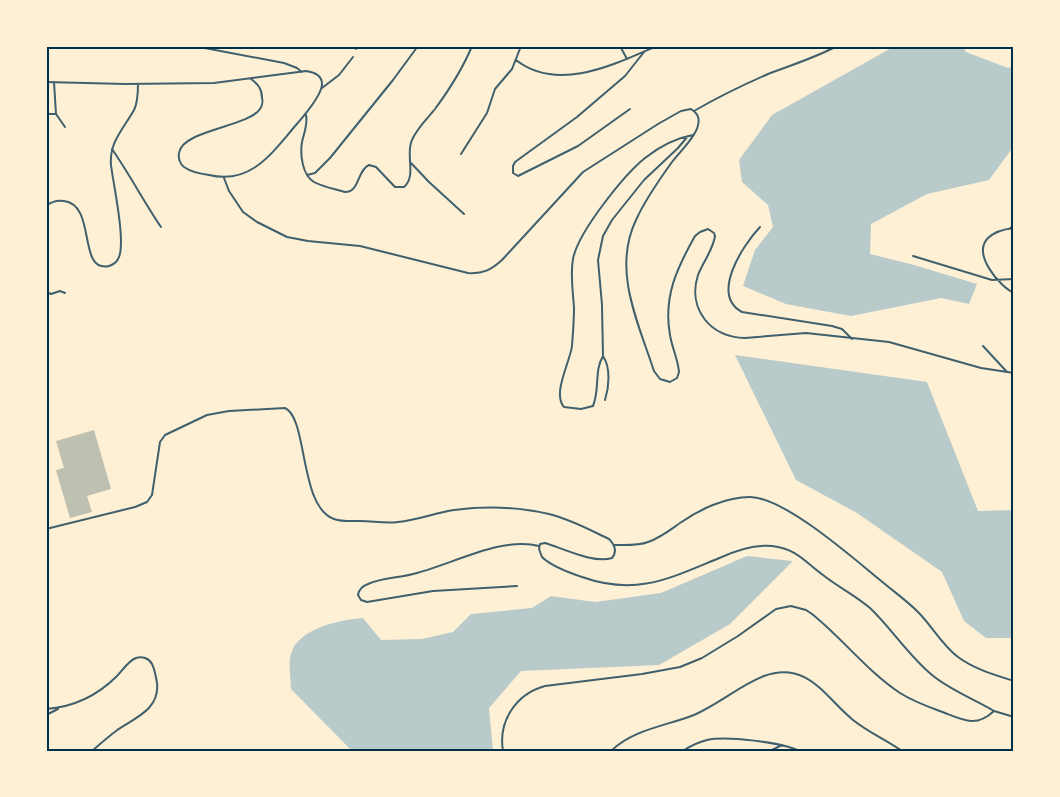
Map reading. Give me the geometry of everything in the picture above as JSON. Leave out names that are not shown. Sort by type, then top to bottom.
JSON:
[{"type":"street","points":[[194,46],[284,63],[302,72]]},
{"type":"street","points":[[307,175],[315,173],[330,158],[418,46]]},
{"type":"street","points":[[306,114],[307,120],[301,149],[302,162],[307,175],[314,182],[350,192],[364,168],[370,165],[376,167],[393,185],[400,188],[407,184],[411,163],[410,142],[445,95],[466,61],[472,46]]},
{"type":"street","points":[[461,154],[487,113],[494,89],[507,76],[521,46]]},
{"type":"street","points":[[620,46],[627,59]]},
{"type":"street","points":[[516,60],[531,69],[554,75],[600,69],[657,46]]},
{"type":"street","points":[[694,111],[768,74],[809,59],[837,46]]},
{"type":"street","points":[[630,109],[578,146],[518,176],[514,173],[513,166],[515,162],[577,117],[625,76],[644,52]]},
{"type":"street","points":[[251,79],[261,91],[261,109],[251,116],[190,140],[181,147],[179,152],[181,163],[187,169],[224,178],[240,175],[261,164],[306,114],[322,88],[339,75],[353,57]]},
{"type":"street","points":[[46,82],[214,83],[311,72],[322,79],[322,88]]},
{"type":"street","points":[[54,82],[56,114],[65,127]]},
{"type":"street","points":[[46,206],[53,202],[65,201],[77,208],[82,216],[90,252],[94,261],[100,266],[108,266],[115,263],[119,257],[120,242],[118,201],[111,164],[112,149],[117,136],[135,108],[138,84]]},
{"type":"street","points":[[224,178],[228,191],[243,212],[257,222],[287,237],[308,242],[360,246],[468,274],[482,273],[492,269],[502,260],[583,172],[681,110],[690,109],[697,114],[699,123],[697,130],[661,177],[636,219],[627,248],[626,273],[630,295],[656,375],[664,381],[670,382],[677,378],[679,372],[678,364],[668,325],[670,290],[695,236],[705,229],[711,230],[715,236],[698,276],[697,300],[705,321],[727,336],[736,338],[806,333],[898,343],[965,364],[1014,373]]},
{"type":"street","points":[[46,114],[56,114]]},
{"type":"street","points":[[688,136],[644,180],[612,220],[603,236],[598,260],[602,305],[603,356],[599,365],[597,392],[593,406],[581,409],[564,407],[561,403],[559,391],[570,358],[572,345],[574,311],[572,276],[573,260],[578,244],[594,217],[636,166],[659,149],[688,136],[693,134]]},
{"type":"street","points":[[112,149],[161,227]]},
{"type":"street","points":[[411,163],[464,214]]},
{"type":"street","points":[[1009,229],[1014,225]]},
{"type":"street","points":[[760,227],[731,272],[729,296],[734,306],[742,312],[832,326],[842,329],[852,339]]},
{"type":"street","points":[[1014,228],[993,235],[988,239],[984,250],[986,263],[997,280],[1014,294]]},
{"type":"street","points":[[913,256],[997,280],[1014,278]]},
{"type":"street","points":[[46,292],[51,294],[60,291],[65,293]]},
{"type":"street","points":[[983,346],[1007,372]]},
{"type":"street","points":[[603,356],[606,360],[608,374],[605,400]]},
{"type":"street","points":[[46,529],[135,507],[147,502],[152,495],[160,442],[165,435],[207,415],[229,411],[285,408],[291,412],[297,427],[309,482],[316,501],[322,511],[333,519],[348,522],[392,523],[461,510],[520,510],[550,514],[609,539],[614,545],[614,556],[607,560],[586,556],[545,543],[539,546],[518,543],[484,550],[416,574],[370,583],[362,587],[358,595],[361,600],[366,602],[433,591],[517,586]]},
{"type":"street","points":[[614,545],[646,543],[664,535],[708,506],[728,500],[753,497],[763,499],[800,518],[837,544],[910,604],[942,642],[958,657],[980,669],[1014,681]]},
{"type":"street","points":[[539,546],[539,552],[544,559],[577,575],[606,584],[630,586],[649,584],[670,578],[729,553],[749,547],[768,545],[792,550],[822,575],[869,607],[921,666],[934,677],[994,712],[1014,717]]},
{"type":"street","points":[[503,751],[503,732],[507,716],[517,702],[536,689],[545,686],[642,674],[680,667],[702,658],[738,636],[776,609],[791,606],[806,610],[812,614],[889,684],[911,699],[950,716],[969,721],[976,722],[982,720],[994,712]]},
{"type":"street","points":[[46,709],[71,706],[91,697],[116,678],[133,659],[139,657],[146,658],[152,663],[157,686],[152,706],[142,715],[116,731],[92,751]]},
{"type":"street","points":[[611,751],[620,743],[636,734],[697,714],[756,680],[782,672],[798,674],[810,679],[853,720],[902,751]]},
{"type":"street","points":[[46,715],[60,708]]},
{"type":"street","points":[[682,751],[702,741],[718,738],[782,745],[800,751]]},
{"type":"street","points":[[770,751],[782,745]]},
{"type":"shaded area","points":[[895,46],[963,46],[966,52],[1008,68],[1014,66],[1014,146],[989,180],[927,194],[871,224],[870,254],[977,284],[969,304],[941,298],[851,316],[786,304],[743,286],[755,250],[773,227],[768,205],[742,182],[739,160],[772,115]]},
{"type":"shaded area","points":[[735,355],[927,382],[978,511],[1014,510],[1014,638],[986,638],[964,621],[942,572],[857,513],[796,480]]},
{"type":"shaded area","points":[[747,556],[793,561],[730,624],[659,665],[521,671],[489,708],[493,751],[352,751],[291,689],[290,661],[295,645],[311,632],[332,623],[363,618],[381,640],[422,639],[453,632],[471,614],[532,608],[551,596],[595,602],[661,593]]},
{"type":"building","points":[[94,430],[111,489],[87,496],[92,512],[70,518],[56,470],[64,468],[56,441]]}]
